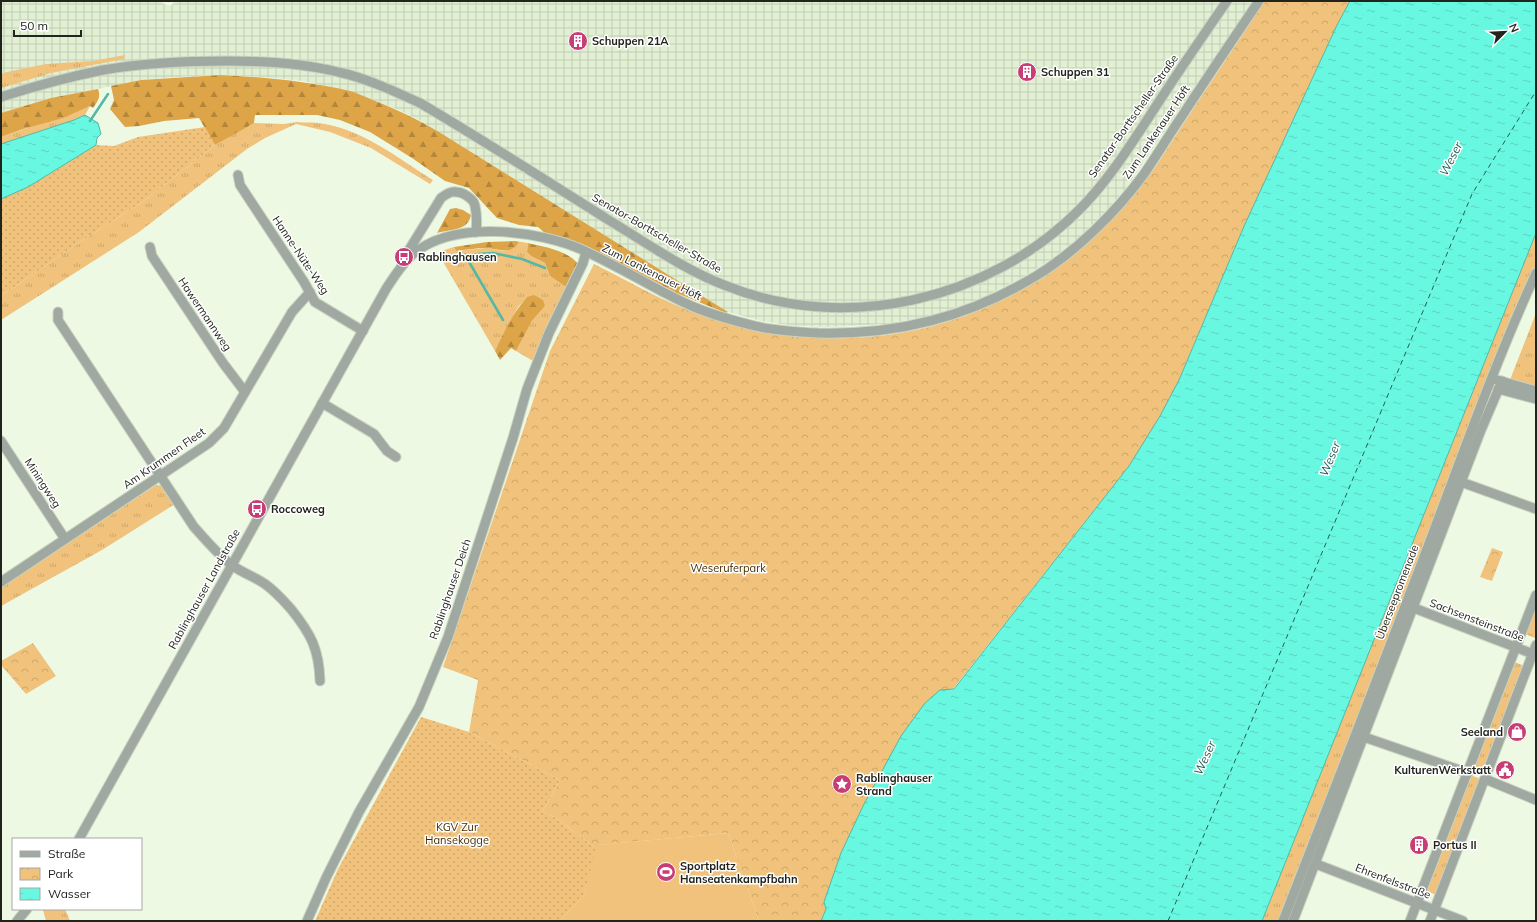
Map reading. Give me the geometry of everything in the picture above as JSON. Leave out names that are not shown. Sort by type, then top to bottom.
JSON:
[{"type":"street","name":"Senator-Borttscheller-Straße","points":[[1,97],[47,83],[97,72],[156,64],[247,61],[288,64],[338,72],[394,91],[420,103],[635,236],[694,271],[724,285],[760,298],[795,304],[834,308],[869,307],[902,302],[956,288],[986,276],[1035,247],[1056,230],[1080,209],[1110,173],[1227,1]]},
{"type":"street","name":"Zum Lankenauer Höft","points":[[422,248],[441,240],[476,232],[524,233],[563,242],[586,252],[693,307],[755,326],[782,330],[835,333],[876,332],[915,325],[969,310],[1038,275],[1064,256],[1106,219],[1144,174],[1259,1]]},
{"type":"street","name":"Hanne-Nüte-Weg","points":[[238,175],[240,185],[304,282],[315,302],[363,332]]},
{"type":"street","name":"Rablinghauser Landstraße","points":[[400,268],[404,257],[414,244],[441,198],[447,194],[456,192],[468,196],[475,204],[477,220],[476,232]]},
{"type":"street","name":"Hawermannweg","points":[[150,247],[152,256],[223,363],[245,392]]},
{"type":"street","name":"Rablinghauser Landstraße","points":[[80,838],[386,289],[400,268],[422,248]]},
{"type":"street","name":"Rablinghauser Deich","points":[[307,921],[326,878],[359,812],[419,707],[448,638],[513,438],[526,389],[549,333],[583,263],[586,252]]},
{"type":"street","name":"Überseepromenade","points":[[1283,921],[1422,563],[1510,330],[1536,272]]},
{"type":"street","name":"Am Krummen Fleet","points":[[1,582],[209,443],[224,428],[292,312],[310,292]]},
{"type":"street","points":[[58,312],[58,320],[194,527],[214,549],[232,565],[265,584],[278,594],[306,623],[316,651],[320,681]]},
{"type":"street","points":[[1491,379],[1500,385],[1536,399]]},
{"type":"street","name":"Überseepromenade","points":[[1293,921],[1481,430],[1500,385]]},
{"type":"street","points":[[1500,385],[1536,391]]},
{"type":"street","points":[[322,403],[374,434],[387,451],[396,457]]},
{"type":"street","name":"Miningweg","points":[[1,441],[65,539]]},
{"type":"street","points":[[1461,482],[1536,509]]},
{"type":"street","points":[[1410,921],[1536,595]]},
{"type":"street","name":"Sachsensteinstraße","points":[[1414,608],[1516,648],[1534,650]]},
{"type":"street","points":[[1430,921],[1534,650]]},
{"type":"street","points":[[1364,737],[1468,773]]},
{"type":"street","points":[[1485,779],[1536,800]]},
{"type":"street","name":"Ehrenfelsstraße","points":[[1316,864],[1463,921]]},
{"type":"street","points":[[17,921],[26,910]]},
{"type":"shaded area","points":[[1,1],[161,1],[170,6],[176,1],[1253,1],[1126,188],[1082,235],[1053,258],[1025,276],[984,297],[935,315],[886,324],[831,327],[797,326],[761,321],[728,312],[419,120],[397,109],[352,92],[303,81],[263,77],[220,75],[177,77],[141,80],[51,98],[1,113]]},
{"type":"green space","name":"Weseruferpark","points":[[1265,1],[1350,1],[1337,25],[1245,224],[1179,380],[1160,416],[1129,466],[953,689],[940,690],[824,902],[826,909],[821,921],[759,921],[728,833],[598,845],[597,849],[557,819],[543,811],[560,780],[469,732],[478,680],[443,667],[550,351],[594,264],[673,304],[706,317],[782,334],[839,338],[895,334],[948,322],[999,301],[1047,273],[1092,238],[1134,195],[1148,178]]},
{"type":"green space","points":[[125,55],[124,59],[51,73],[1,88],[1,74],[7,72],[46,64],[93,61]]},
{"type":"green space","points":[[220,75],[285,80],[350,91],[398,111],[439,132],[728,312],[726,313],[679,294],[586,246],[564,238],[546,234],[538,227],[519,225],[497,218],[469,188],[445,181],[412,158],[370,132],[340,120],[317,115],[255,115],[254,123],[215,145],[199,118],[164,121],[125,127],[110,109],[114,100],[111,86],[141,80]]},
{"type":"green space","points":[[98,89],[98,99],[93,108],[90,106],[63,118],[23,129],[1,137],[1,113],[51,98]]},
{"type":"green space","points":[[90,106],[85,115],[74,120],[1,144],[1,137]]},
{"type":"green space","points":[[297,122],[318,123],[334,126],[364,137],[433,180],[430,184],[371,148],[330,132],[296,124],[265,138],[247,149],[139,232],[1,320],[1,296],[80,242],[144,201],[215,145],[232,134],[254,123],[284,124]]},
{"type":"green space","points":[[205,127],[215,145],[144,201],[80,242],[1,296],[1,199],[28,187],[96,145],[114,146],[138,137]]},
{"type":"green space","points":[[456,208],[471,215],[466,224],[463,227],[437,233],[450,209]]},
{"type":"green space","points":[[1536,233],[1536,265],[1507,328],[1280,921],[1262,921]]},
{"type":"green space","points":[[516,241],[528,243],[527,252],[531,256],[545,263],[550,276],[566,287],[533,361],[516,351],[532,321],[545,306],[527,297],[518,307],[495,351],[438,252],[454,247],[456,251],[486,248],[505,251],[519,244]]},
{"type":"green space","points":[[516,241],[519,243],[515,247],[507,250],[485,248],[456,251],[454,247],[487,242]]},
{"type":"green space","points":[[528,243],[562,252],[578,264],[566,287],[550,276],[545,263],[531,256],[527,252]]},
{"type":"green space","points":[[534,295],[543,300],[545,306],[532,321],[516,351],[511,348],[500,360],[495,351],[505,330],[527,297]]},
{"type":"green space","points":[[1536,313],[1536,387],[1510,380]]},
{"type":"green space","points":[[156,485],[159,485],[165,489],[175,504],[102,550],[1,606],[1,587]]},
{"type":"green space","points":[[1492,548],[1503,552],[1492,581],[1480,577]]},
{"type":"green space","points":[[1536,604],[1536,636],[1535,638],[1525,634]]},
{"type":"green space","points":[[33,643],[56,676],[26,694],[1,665],[1,661]]},
{"type":"green space","points":[[1514,662],[1525,666],[1482,776],[1472,772]]},
{"type":"green space","name":"KGV Zur Hansekogge","points":[[421,717],[469,732],[560,780],[543,811],[557,819],[597,849],[584,895],[560,921],[315,921],[338,869]]},
{"type":"green space","points":[[1470,775],[1481,779],[1437,895],[1426,891]]},
{"type":"green space","name":"Sportplatz Hanseatenkampfbahn","points":[[728,833],[759,921],[560,921],[584,895],[597,845]]},
{"type":"green space","points":[[43,910],[65,910],[70,921],[46,921]]},
{"type":"water","name":"Weser","points":[[1350,1],[1536,1],[1536,233],[1262,921],[821,921],[826,909],[824,902],[841,853],[864,804],[901,736],[925,703],[940,690],[954,689],[1129,466],[1160,416],[1179,380],[1245,224],[1337,25]]},
{"type":"water","points":[[85,115],[98,123],[101,134],[97,138],[96,145],[28,187],[1,199],[1,144]]},
{"type":"waterway","points":[[90,121],[108,94]]},
{"type":"waterway","points":[[450,256],[493,253],[522,259],[545,268]]},
{"type":"waterway","points":[[465,255],[503,320]]},
{"type":"ferry route","points":[[1168,921],[1472,194],[1536,91]]},
{"type":"place","name":"Schuppen 21A","points":[[578,41]]},
{"type":"place","name":"Schuppen 31","points":[[1027,72]]},
{"type":"place","name":"Rablinghausen","points":[[404,257]]},
{"type":"place","name":"Roccoweg","points":[[257,509]]},
{"type":"place","name":"Seeland","points":[[1517,732]]},
{"type":"place","name":"KulturenWerkstatt","points":[[1505,770]]},
{"type":"place","name":"Rablinghauser Strand","points":[[842,784]]},
{"type":"place","name":"Portus II","points":[[1419,845]]},
{"type":"place","name":"Sportplatz Hanseatenkampfbahn","points":[[666,872]]}]
